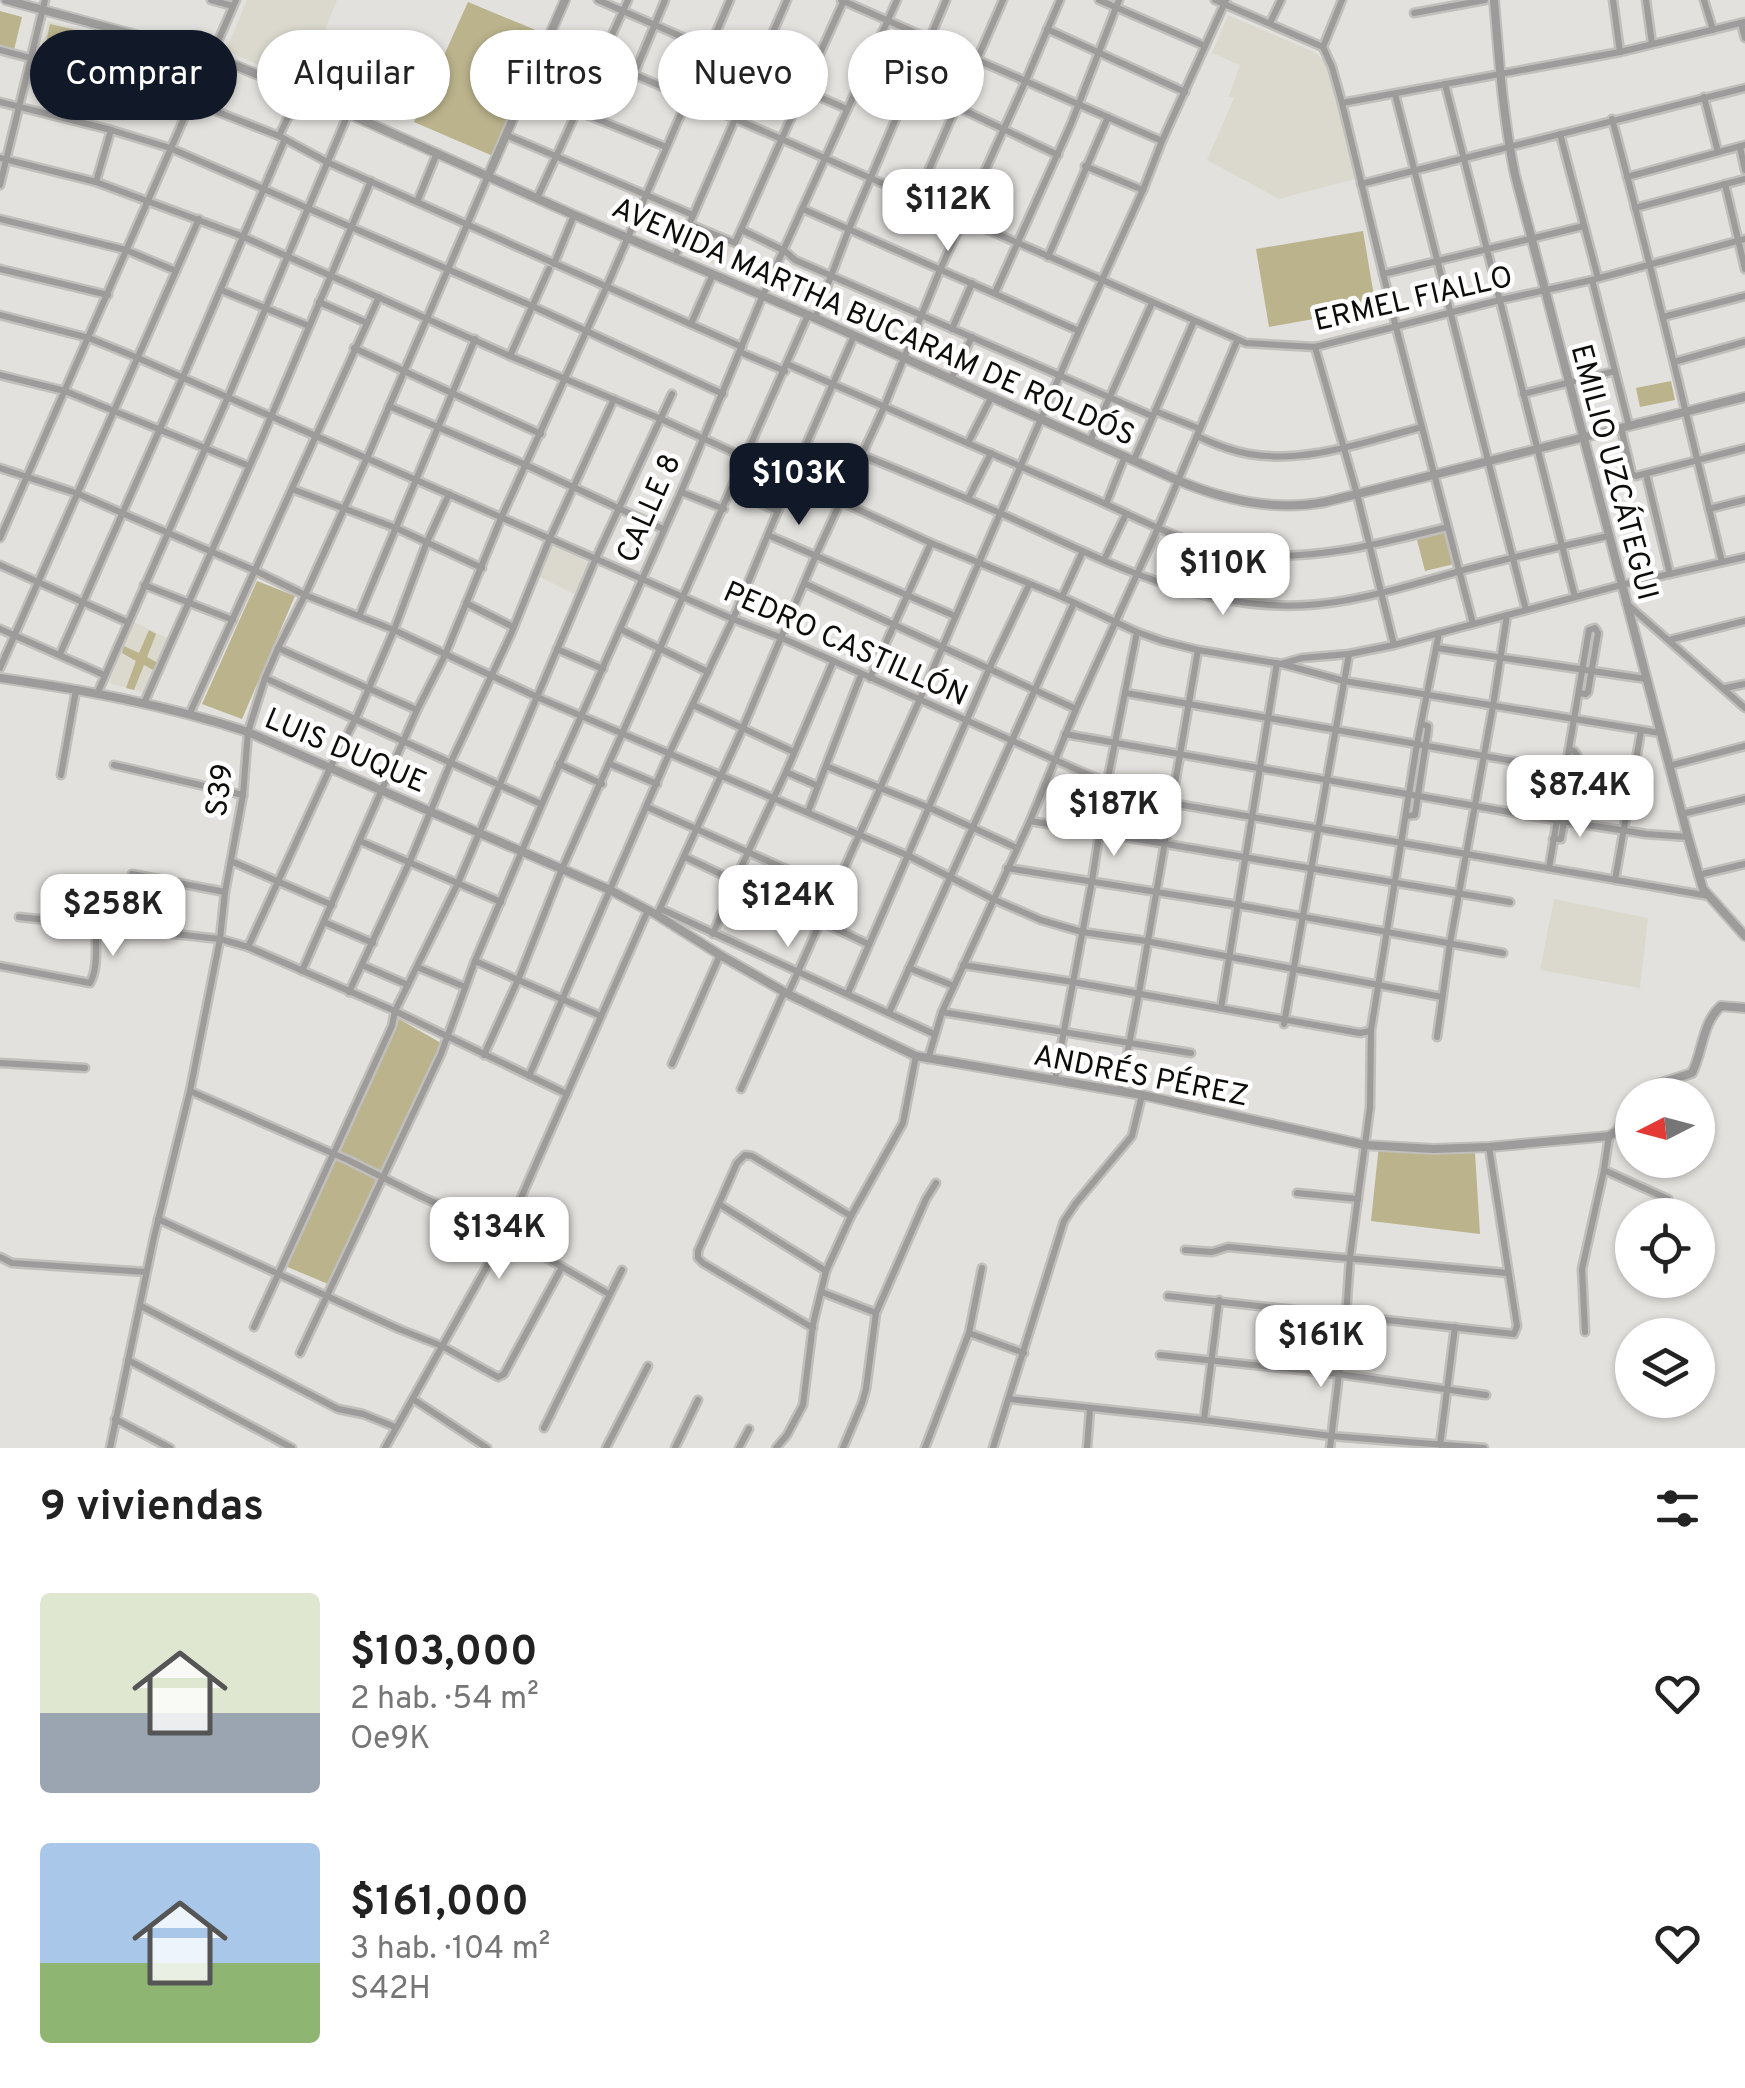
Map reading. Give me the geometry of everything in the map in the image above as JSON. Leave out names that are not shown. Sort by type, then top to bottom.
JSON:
[{"type":"street","name":"AVENIDA MARTHA BUCARAM DE ROLDÓS","points":[[6,0],[44,5],[127,30]]},
{"type":"street","points":[[211,0],[234,3],[222,30]]},
{"type":"street","points":[[552,30],[565,0]]},
{"type":"street","points":[[598,0],[668,30]]},
{"type":"street","points":[[615,30],[628,0]]},
{"type":"street","points":[[638,64],[665,0]]},
{"type":"street","points":[[717,30],[730,0]]},
{"type":"street","points":[[773,30],[787,0]]},
{"type":"street","points":[[828,36],[843,0],[911,30]]},
{"type":"street","name":"CALLE 8","points":[[300,1353],[441,1054],[475,961],[542,804],[896,0]]},
{"type":"street","points":[[933,30],[946,0]]},
{"type":"street","points":[[984,44],[1002,0]]},
{"type":"street","points":[[385,1448],[505,1234],[601,1016],[685,857],[1060,0]]},
{"type":"street","points":[[1099,0],[1118,4],[1205,46]]},
{"type":"street","points":[[1215,0],[1323,47],[1332,68],[1472,624]]},
{"type":"street","points":[[1270,23],[1280,0]]},
{"type":"street","points":[[1323,47],[1342,0]]},
{"type":"street","points":[[1414,13],[1484,0]]},
{"type":"street","name":"EMILIO UZCÁTEGUI","points":[[1494,0],[1510,148],[1531,239],[1698,875],[1708,896],[1745,936]]},
{"type":"street","points":[[1613,0],[1620,52]]},
{"type":"street","points":[[1646,0],[1652,44]]},
{"type":"street","points":[[1704,0],[1713,30]]},
{"type":"street","points":[[741,1089],[799,972],[1226,2]]},
{"type":"street","points":[[995,293],[1058,155],[1118,4]]},
{"type":"street","points":[[38,30],[44,5]]},
{"type":"street","points":[[1342,103],[1620,52],[1743,22],[1745,38]]},
{"type":"street","points":[[1047,29],[1185,92]]},
{"type":"street","points":[[0,50],[30,58]]},
{"type":"street","points":[[984,62],[1162,141]]},
{"type":"street","points":[[0,184],[3,159],[30,65]]},
{"type":"street","points":[[1444,84],[1575,597]]},
{"type":"street","points":[[1361,184],[1745,88]]},
{"type":"street","points":[[1395,94],[1526,610]]},
{"type":"street","points":[[1704,97],[1718,152]]},
{"type":"street","points":[[828,100],[847,108]]},
{"type":"street","points":[[0,102],[170,148],[724,394]]},
{"type":"street","points":[[1048,257],[1108,117]]},
{"type":"street","points":[[237,119],[551,267],[607,286],[741,349],[834,385],[1200,544],[1246,554],[1314,554],[1370,546],[1447,527]]},
{"type":"street","points":[[1,533],[182,120]]},
{"type":"street","points":[[60,654],[244,238],[289,120]]},
{"type":"street","points":[[97,694],[345,120]]},
{"type":"street","name":"AVENIDA MARTHA BUCARAM DE ROLDÓS","points":[[362,120],[1177,480],[1212,494],[1265,505],[1313,504],[1745,397]]},
{"type":"street","points":[[488,176],[511,120]]},
{"type":"street","points":[[538,198],[574,120]]},
{"type":"street","points":[[598,120],[666,147]]},
{"type":"street","points":[[302,971],[445,655],[502,516],[678,120]]},
{"type":"street","points":[[676,257],[733,120]]},
{"type":"street","name":"ERMEL FIALLO","points":[[739,120],[1237,341],[1259,344],[1315,347],[1742,240]]},
{"type":"street","points":[[505,134],[645,194],[735,243],[792,120]]},
{"type":"street","points":[[484,1055],[660,648],[786,367],[832,276],[895,120]]},
{"type":"street","points":[[916,199],[952,120]]},
{"type":"street","points":[[983,120],[1058,155]]},
{"type":"street","points":[[1612,120],[1722,562]]},
{"type":"street","points":[[96,182],[111,130]]},
{"type":"street","points":[[1560,134],[1615,371],[1632,474],[1646,474],[1745,448]]},
{"type":"street","points":[[1627,177],[1743,146],[1745,170]]},
{"type":"street","points":[[417,202],[438,153]]},
{"type":"street","points":[[3,159],[96,182],[199,219],[1162,642],[1279,664],[1344,681],[1660,733]]},
{"type":"street","points":[[1085,166],[1143,190]]},
{"type":"street","name":"S39","points":[[110,1448],[220,939],[243,795],[248,732],[265,678],[344,508],[488,176]]},
{"type":"street","points":[[1635,208],[1745,178]]},
{"type":"street","points":[[144,703],[371,181]]},
{"type":"street","points":[[1725,184],[1742,240],[1745,269]]},
{"type":"street","points":[[803,209],[1079,331]]},
{"type":"street","points":[[510,356],[574,214]]},
{"type":"street","points":[[0,219],[126,250],[176,270]]},
{"type":"street","points":[[0,668],[199,219]]},
{"type":"street","points":[[1383,274],[1584,226]]},
{"type":"street","points":[[742,230],[795,260],[1109,398],[1154,413],[1222,448],[1266,457],[1291,456],[1344,448],[1422,426]]},
{"type":"street","points":[[0,269],[108,295]]},
{"type":"street","points":[[691,324],[713,274]]},
{"type":"street","points":[[952,329],[972,282]]},
{"type":"street","points":[[221,290],[309,326]]},
{"type":"street","points":[[1663,316],[1745,296]]},
{"type":"street","points":[[190,713],[379,297]]},
{"type":"street","points":[[319,302],[367,323]]},
{"type":"street","points":[[1090,441],[1152,303]]},
{"type":"street","name":"PEDRO CASTILLÓN","points":[[0,315],[89,338],[184,377],[1107,782],[1171,803],[1708,896]]},
{"type":"street","points":[[1106,504],[1154,413],[1194,321]]},
{"type":"street","points":[[529,1076],[854,336]]},
{"type":"street","points":[[951,379],[972,337]]},
{"type":"street","points":[[359,616],[475,339]]},
{"type":"street","points":[[928,1058],[942,1012],[1030,821],[1237,341]]},
{"type":"street","points":[[1674,362],[1745,342]]},
{"type":"street","points":[[1315,347],[1394,645]]},
{"type":"street","points":[[354,348],[541,434]]},
{"type":"street","points":[[1523,394],[1615,371]]},
{"type":"street","points":[[0,375],[65,391],[249,466]]},
{"type":"street","points":[[254,1327],[395,1012],[458,882],[596,558],[672,394]]},
{"type":"street","points":[[968,443],[990,398]]},
{"type":"street","points":[[349,992],[614,399]]},
{"type":"street","points":[[388,406],[663,529]]},
{"type":"street","points":[[968,498],[991,453]]},
{"type":"street","points":[[862,455],[1136,574],[1198,595],[1270,605],[1321,604],[1382,593],[1512,557],[1608,536]]},
{"type":"street","points":[[0,468],[122,512],[305,595],[394,630],[537,697],[909,856],[1041,920],[1082,932],[1442,996]]},
{"type":"street","points":[[1646,474],[1670,574]]},
{"type":"street","points":[[292,489],[396,528],[482,568]]},
{"type":"street","points":[[732,491],[778,511]]},
{"type":"street","points":[[681,492],[724,510]]},
{"type":"street","points":[[248,947],[356,718],[449,494]]},
{"type":"street","points":[[1709,509],[1745,500]]},
{"type":"street","points":[[1104,560],[1126,514]]},
{"type":"street","points":[[768,535],[955,616]]},
{"type":"street","points":[[870,678],[931,543]]},
{"type":"street","points":[[1062,598],[1083,551]]},
{"type":"street","points":[[1279,664],[1394,645],[1745,557]]},
{"type":"street","points":[[0,565],[127,622]]},
{"type":"street","points":[[806,584],[1076,709]]},
{"type":"street","points":[[144,585],[233,620]]},
{"type":"street","points":[[848,993],[1030,585]]},
{"type":"street","points":[[1626,602],[1745,708]]},
{"type":"street","points":[[466,603],[513,626]]},
{"type":"street","points":[[889,1013],[1074,603]]},
{"type":"street","points":[[1437,1037],[1507,615]]},
{"type":"street","points":[[1668,640],[1745,621]]},
{"type":"street","points":[[0,628],[104,675]]},
{"type":"street","points":[[1548,868],[1569,771],[1568,749],[1579,694],[1588,671],[1598,630],[1595,628],[1590,630],[1588,671]]},
{"type":"street","points":[[620,629],[708,672]]},
{"type":"street","points":[[1055,1079],[1137,632]]},
{"type":"street","points":[[1330,1448],[1372,1084],[1371,1030],[1439,633]]},
{"type":"street","points":[[278,648],[417,710]]},
{"type":"street","points":[[1436,648],[1646,678]]},
{"type":"street","points":[[557,649],[603,669]]},
{"type":"street","points":[[1120,1091],[1198,650]]},
{"type":"street","points":[[1285,1022],[1349,654]]},
{"type":"street","points":[[713,934],[833,662]]},
{"type":"street","points":[[1221,1008],[1279,664]]},
{"type":"street","points":[[808,812],[861,675]]},
{"type":"street","name":"LUIS DUQUE","points":[[0,678],[190,713],[248,732],[655,911]]},
{"type":"street","points":[[265,678],[542,804]]},
{"type":"street","points":[[1723,689],[1745,684]]},
{"type":"street","points":[[61,775],[76,690]]},
{"type":"street","points":[[1126,693],[1632,781]]},
{"type":"street","points":[[693,704],[794,752]]},
{"type":"street","points":[[1615,880],[1641,731]]},
{"type":"street","points":[[1065,734],[1560,821],[1688,837]]},
{"type":"street","points":[[1669,766],[1745,746]]},
{"type":"street","points":[[560,764],[602,784]]},
{"type":"street","points":[[610,764],[657,784]]},
{"type":"street","points":[[114,765],[243,795]]},
{"type":"street","points":[[826,766],[1017,848]]},
{"type":"street","points":[[786,772],[818,786]]},
{"type":"street","points":[[1682,814],[1745,799]]},
{"type":"street","points":[[647,807],[833,890]]},
{"type":"street","points":[[1030,821],[1510,902]]},
{"type":"street","points":[[360,841],[501,902]]},
{"type":"street","points":[[685,857],[868,944]]},
{"type":"street","points":[[231,860],[332,905]]},
{"type":"street","points":[[1698,875],[1745,864]]},
{"type":"street","points":[[1007,868],[1503,952]]},
{"type":"street","points":[[132,874],[225,892]]},
{"type":"street","points":[[655,911],[934,1034]]},
{"type":"street","name":"ANDRÉS PÉREZ","points":[[655,911],[786,993],[916,1056],[1142,1095],[1365,1145],[1489,1147],[1609,1136]]},
{"type":"street","points":[[19,917],[220,939],[248,947],[568,1094]]},
{"type":"street","points":[[324,922],[373,943]]},
{"type":"street","points":[[1733,924],[1745,922]]},
{"type":"street","points":[[0,966],[92,982],[96,924]]},
{"type":"street","points":[[672,1064],[720,955]]},
{"type":"street","points":[[475,961],[601,1016]]},
{"type":"street","points":[[362,965],[408,985]]},
{"type":"street","points":[[963,965],[1285,1022],[1360,1033],[1371,1030]]},
{"type":"street","points":[[416,968],[465,987]]},
{"type":"street","points":[[909,968],[954,986]]},
{"type":"street","points":[[1676,1078],[1692,1073],[1706,1026],[1715,1011],[1721,1006],[1745,1008]]},
{"type":"street","points":[[942,1012],[1192,1053]]},
{"type":"street","points":[[776,1448],[803,1405],[813,1328],[826,1271],[905,1117],[916,1056]]},
{"type":"street","points":[[0,1062],[85,1068]]},
{"type":"street","points":[[190,1091],[505,1234],[609,1294]]},
{"type":"street","points":[[993,1448],[1064,1221],[1128,1144],[1142,1095]]},
{"type":"street","points":[[1585,1332],[1582,1269],[1609,1136],[1615,1132]]},
{"type":"street","points":[[1168,1296],[1516,1332],[1489,1147]]},
{"type":"street","points":[[813,1328],[698,1258],[698,1251],[737,1163],[745,1155],[852,1216]]},
{"type":"street","points":[[1604,1170],[1666,1198]]},
{"type":"street","points":[[843,1448],[866,1389],[876,1313],[898,1258],[936,1183]]},
{"type":"street","points":[[1297,1193],[1358,1200]]},
{"type":"street","points":[[719,1204],[826,1271]]},
{"type":"street","points":[[158,1219],[501,1376],[562,1267]]},
{"type":"street","points":[[1185,1250],[1212,1252],[1228,1246],[1507,1273]]},
{"type":"street","points":[[0,1257],[12,1263],[146,1272]]},
{"type":"street","points":[[925,1448],[969,1333],[982,1268]]},
{"type":"street","points":[[544,1428],[622,1270]]},
{"type":"street","points":[[822,1292],[876,1313]]},
{"type":"street","points":[[1204,1420],[1218,1300]]},
{"type":"street","points":[[140,1306],[338,1409],[363,1414],[396,1428]]},
{"type":"street","points":[[1440,1445],[1456,1327]]},
{"type":"street","points":[[969,1333],[1024,1353]]},
{"type":"street","points":[[1160,1355],[1486,1394]]},
{"type":"street","points":[[128,1360],[292,1448]]},
{"type":"street","points":[[606,1448],[648,1366]]},
{"type":"street","points":[[412,1399],[487,1448]]},
{"type":"street","points":[[1008,1399],[1331,1436],[1484,1448]]},
{"type":"street","points":[[675,1448],[698,1400]]},
{"type":"street","points":[[1086,1448],[1090,1410]]},
{"type":"street","points":[[116,1418],[170,1448]]},
{"type":"street","points":[[739,1448],[749,1428]]},
{"type":"shaded area","points":[[247,0],[337,0],[325,30],[257,30],[257,64],[237,55],[234,30]]},
{"type":"shaded area","points":[[468,2],[535,30],[470,30],[470,120],[508,120],[493,156],[414,122],[450,120],[450,42]]},
{"type":"shaded area","points":[[0,11],[22,17],[14,50],[0,47]]},
{"type":"shaded area","points":[[1228,15],[1314,52],[1328,64],[1355,179],[1279,199],[1207,160],[1234,98],[1229,96],[1240,65],[1212,53]]},
{"type":"shaded area","points":[[48,21],[83,30],[46,30]]},
{"type":"shaded area","points":[[50,24],[75,30],[49,30]]},
{"type":"shaded area","points":[[692,229],[732,245],[723,268],[683,251]]},
{"type":"shaded area","points":[[1363,231],[1376,308],[1269,327],[1256,249]]},
{"type":"shaded area","points":[[1671,381],[1675,400],[1640,407],[1636,388]]},
{"type":"shaded area","points":[[1444,525],[1454,564],[1425,571],[1415,532]]},
{"type":"shaded area","points":[[552,546],[590,563],[576,595],[540,577]]},
{"type":"shaded area","points":[[257,581],[295,596],[242,719],[202,704]]},
{"type":"shaded area","points":[[134,622],[171,640],[148,694],[109,683]]},
{"type":"shaded area","points":[[149,630],[156,634],[147,657],[160,664],[157,672],[144,665],[134,690],[126,688],[136,661],[122,653],[124,646],[139,653]]},
{"type":"shaded area","points":[[1554,899],[1648,918],[1640,988],[1540,970]]},
{"type":"shaded area","points":[[399,1019],[441,1043],[381,1173],[340,1152]]},
{"type":"shaded area","points":[[1379,1145],[1475,1153],[1480,1234],[1371,1221]]},
{"type":"shaded area","points":[[337,1158],[378,1180],[328,1284],[285,1266]]}]
